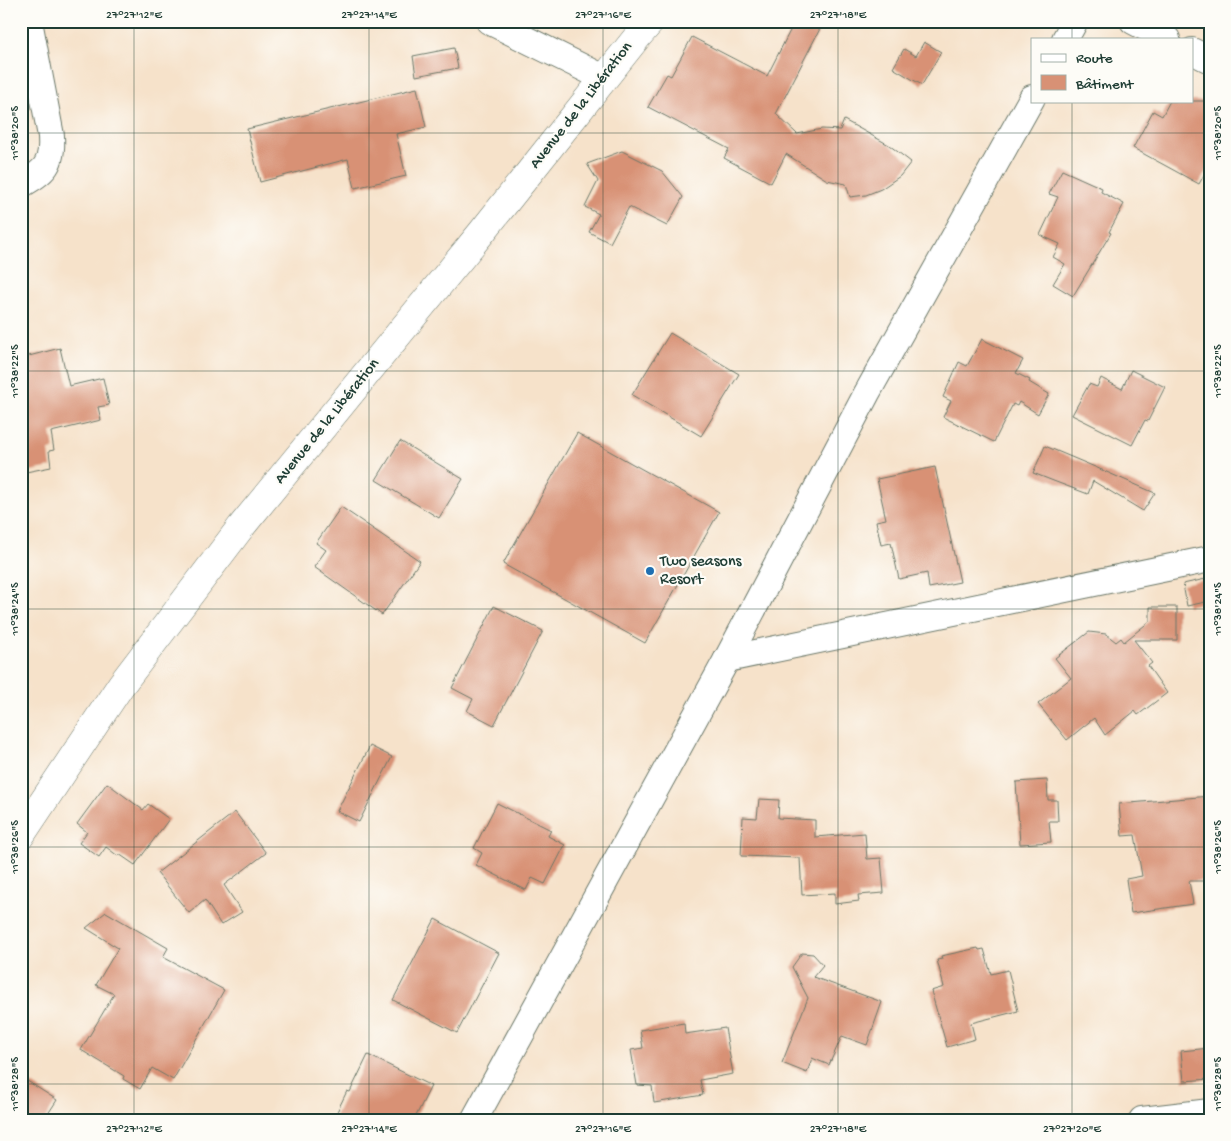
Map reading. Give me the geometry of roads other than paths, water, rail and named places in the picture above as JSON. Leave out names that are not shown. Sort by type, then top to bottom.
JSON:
[{"type":"street","points":[[21,185],[42,172],[50,158],[52,147],[30,21]]},
{"type":"street","points":[[489,21],[604,78]]},
{"type":"street","name":"Avenue de la Libération","points":[[21,835],[121,685],[235,535],[651,21]]},
{"type":"street","points":[[1066,38],[1075,21]]},
{"type":"street","points":[[1133,21],[1165,38]]},
{"type":"street","points":[[1194,52],[1210,60]]},
{"type":"street","points":[[474,1120],[727,659],[872,384],[1031,100]]},
{"type":"street","points":[[727,659],[1210,559]]},
{"type":"street","points":[[1142,1120],[1210,1112]]},
{"type":"place","name":"Two seasons Resort","points":[[650,571]]}]
